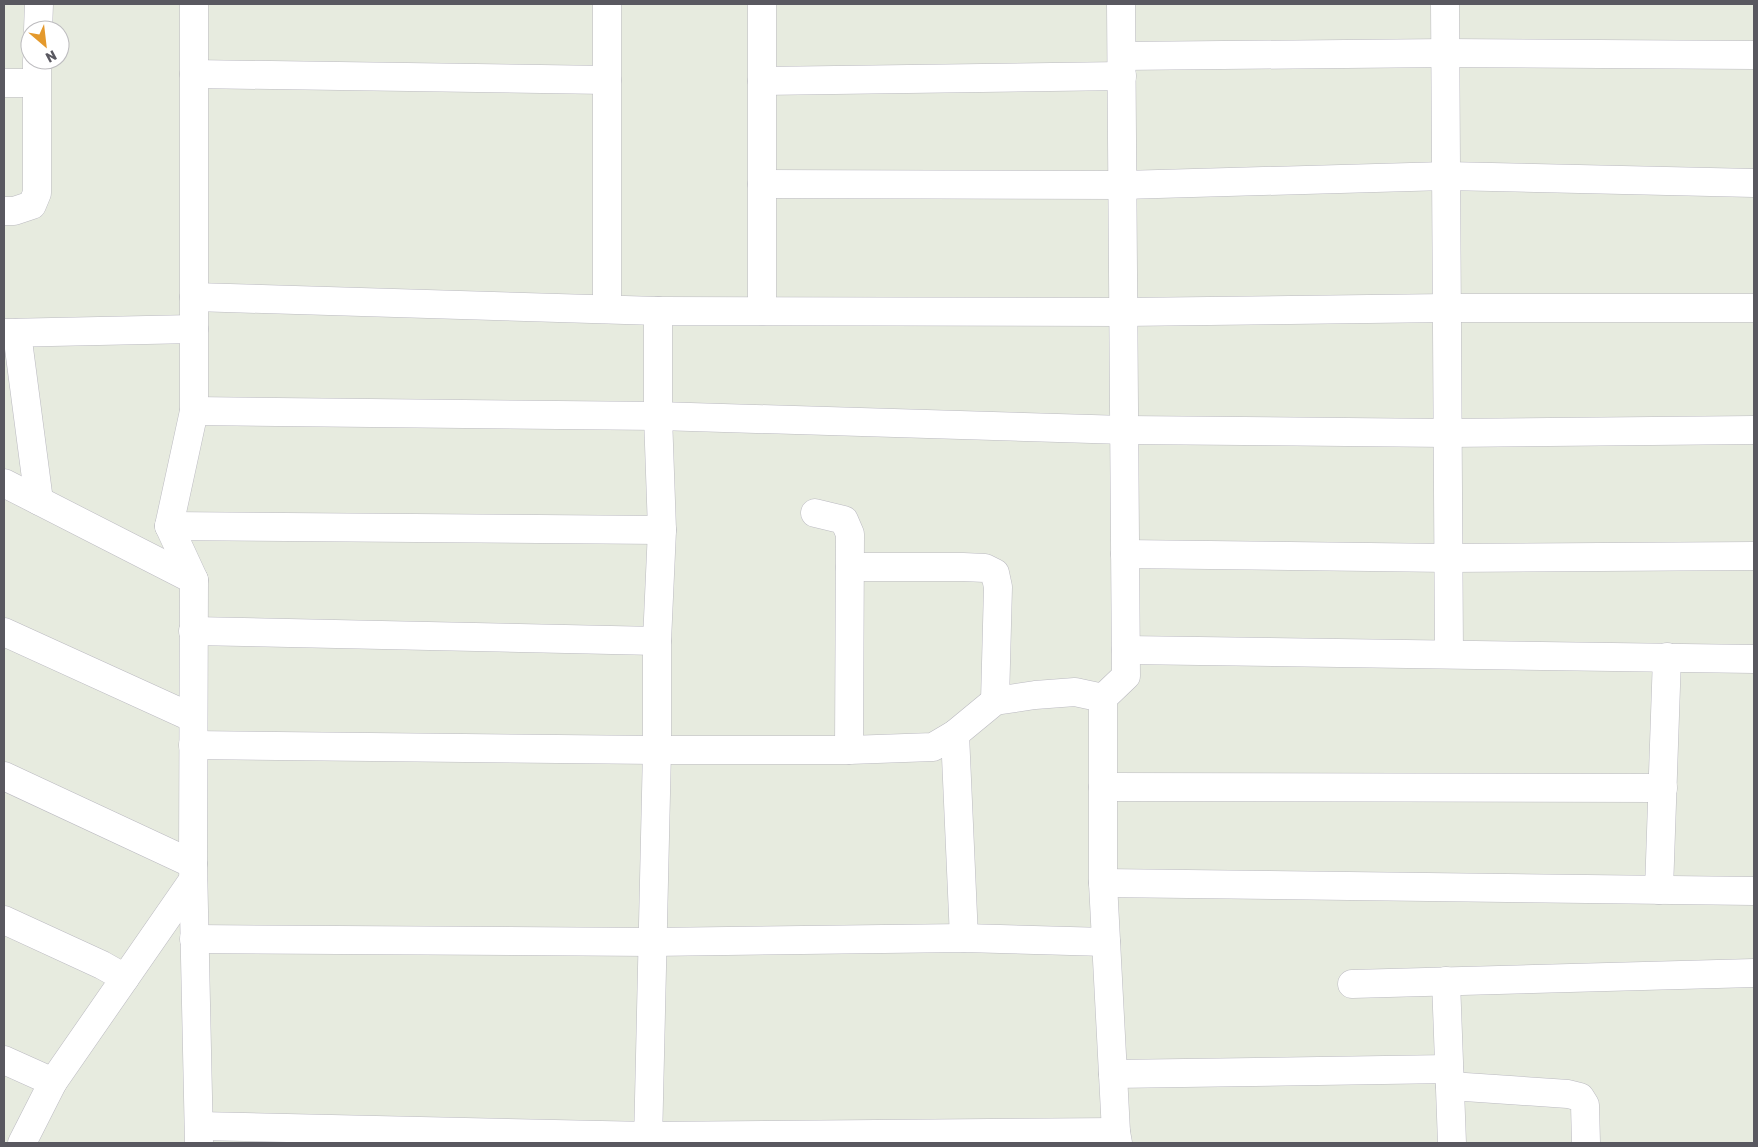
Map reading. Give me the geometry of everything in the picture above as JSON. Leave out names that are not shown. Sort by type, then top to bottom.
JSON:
[{"type":"street","points":[[38,20],[39,4]]},
{"type":"street","points":[[194,4],[194,411],[169,526],[194,580],[193,872],[199,1135],[648,1140],[1117,1138],[1103,883],[1103,698],[1126,676],[1121,4]]},
{"type":"street","points":[[607,4],[607,309]]},
{"type":"street","points":[[762,4],[762,311]]},
{"type":"street","points":[[1445,4],[1449,654]]},
{"type":"street","points":[[762,81],[1446,53],[1754,55]]},
{"type":"street","points":[[4,83],[37,72],[37,193],[32,205],[14,211],[4,211]]},
{"type":"street","points":[[194,74],[607,80]]},
{"type":"street","points":[[762,184],[1123,185],[1446,176],[1754,183]]},
{"type":"street","points":[[194,296],[658,311],[1124,312],[1447,308],[1754,308]]},
{"type":"street","points":[[648,1140],[657,750],[657,641],[662,530],[658,416],[658,311]]},
{"type":"street","points":[[39,501],[10,333],[194,329]]},
{"type":"street","points":[[194,411],[658,416],[1125,430],[1448,433],[1754,430]]},
{"type":"street","points":[[4,483],[194,580]]},
{"type":"street","points":[[815,513],[844,520],[850,534],[849,750]]},
{"type":"street","points":[[169,526],[662,530]]},
{"type":"street","points":[[1125,554],[1448,558],[1754,556]]},
{"type":"street","points":[[850,567],[970,567],[985,568],[995,573],[998,587],[995,701]]},
{"type":"street","points":[[193,631],[657,641]]},
{"type":"street","points":[[4,632],[193,718]]},
{"type":"street","points":[[1126,650],[1754,659]]},
{"type":"street","points":[[1659,890],[1667,657]]},
{"type":"street","points":[[193,745],[657,750],[849,750],[933,747],[955,734],[995,701],[1075,692],[1103,698]]},
{"type":"street","points":[[955,734],[964,938]]},
{"type":"street","points":[[4,776],[193,872]]},
{"type":"street","points":[[1103,787],[1664,788]]},
{"type":"street","points":[[22,1143],[53,1082],[125,978],[193,872]]},
{"type":"street","points":[[1103,883],[1754,891]]},
{"type":"street","points":[[4,920],[102,965],[125,978]]},
{"type":"street","points":[[194,939],[652,942],[964,938],[1106,942]]},
{"type":"street","points":[[1352,984],[1754,973]]},
{"type":"street","points":[[1446,981],[1452,1143]]},
{"type":"street","points":[[4,1060],[53,1082]]},
{"type":"street","points":[[1112,1074],[1450,1077],[1568,1094],[1580,1098],[1585,1105],[1586,1143]]}]
